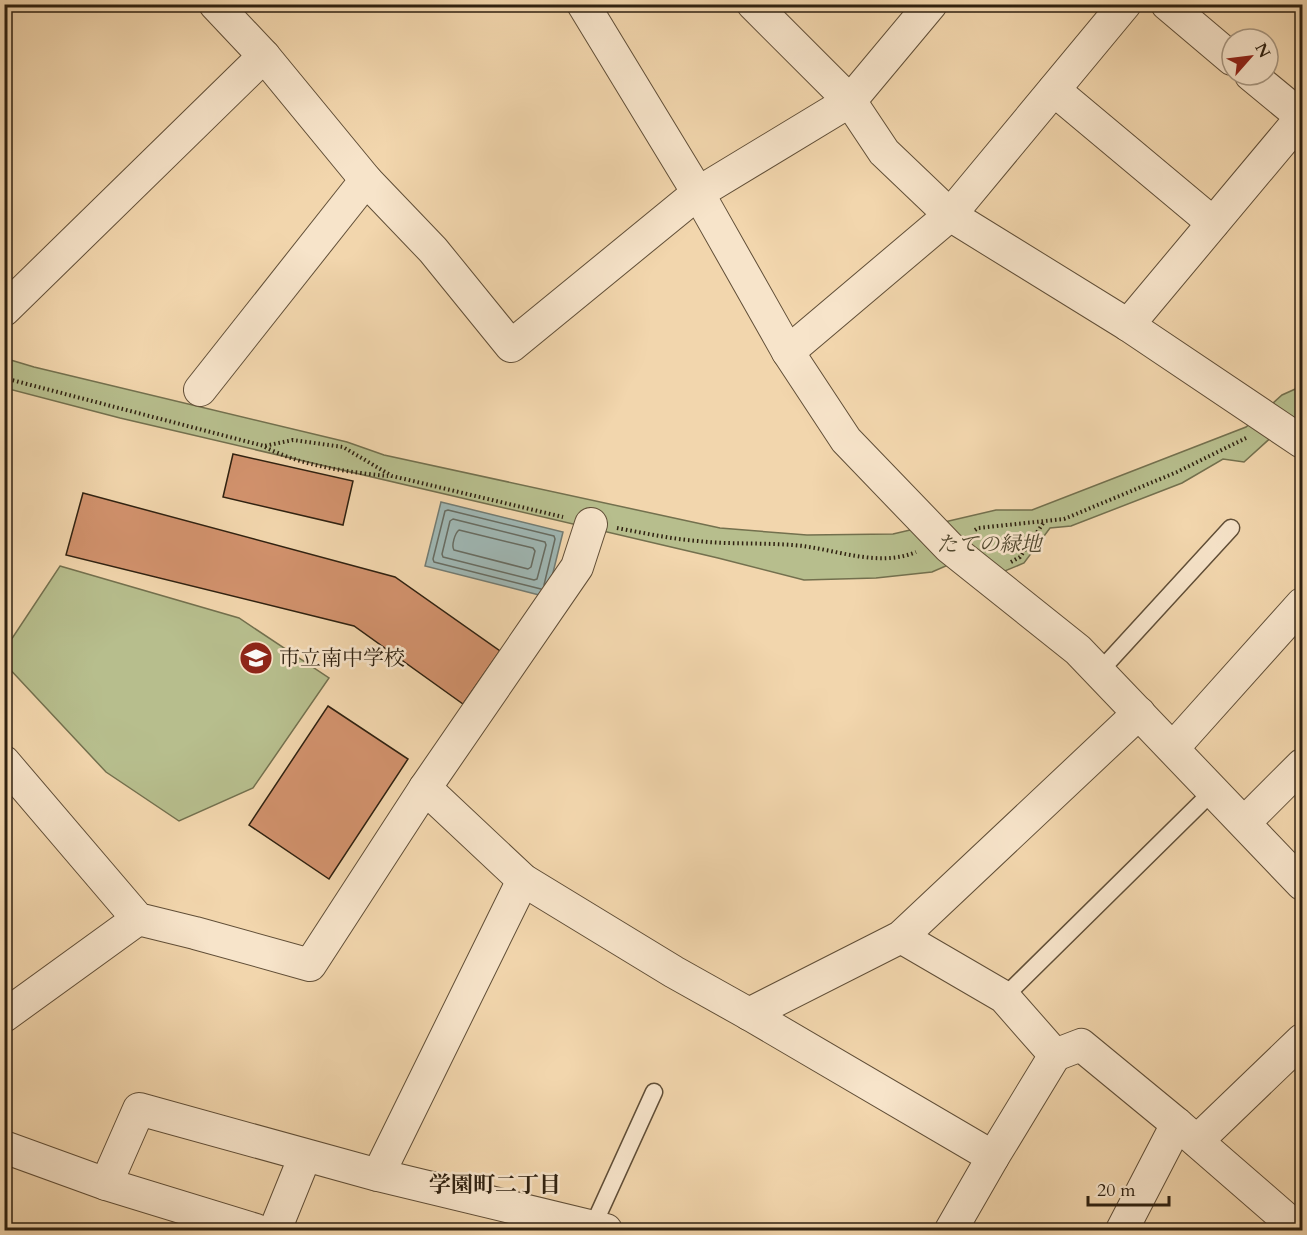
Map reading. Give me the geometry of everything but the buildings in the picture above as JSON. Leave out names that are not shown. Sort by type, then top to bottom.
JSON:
[{"type":"street","points":[[215,4],[264,56],[366,180],[433,250],[511,346],[698,193],[850,101],[931,4]]},
{"type":"street","points":[[583,4],[698,193],[788,352],[846,440],[949,547],[1078,650],[1302,884]]},
{"type":"street","points":[[753,4],[850,101],[884,152],[950,215],[1128,325],[1302,442]]},
{"type":"street","points":[[788,352],[950,215],[1125,4]]},
{"type":"street","points":[[1167,4],[1220,49]]},
{"type":"street","points":[[4,310],[264,56]]},
{"type":"street","points":[[1128,325],[1302,117],[1266,87]]},
{"type":"street","points":[[1054,90],[1213,223]]},
{"type":"street","points":[[200,390],[366,180]]},
{"type":"street","points":[[4,762],[138,919],[310,965],[425,788],[577,567],[591,524]]},
{"type":"street","points":[[1173,748],[1302,604]]},
{"type":"street","points":[[749,1014],[901,937],[1139,713]]},
{"type":"street","points":[[1245,822],[1302,765]]},
{"type":"street","points":[[425,788],[523,880],[674,972],[993,1157]]},
{"type":"street","points":[[378,1175],[523,880]]},
{"type":"street","points":[[4,1016],[138,919]]},
{"type":"street","points":[[901,937],[1004,997],[1055,1055]]},
{"type":"street","points":[[1122,1230],[1187,1133],[1302,1040]]},
{"type":"street","points":[[951,1230],[1055,1055],[1081,1045],[1299,1230]]},
{"type":"street","points":[[106,1184],[139,1109],[378,1175],[600,1228]]},
{"type":"street","points":[[4,1146],[106,1184],[256,1230]]},
{"type":"street","points":[[275,1230],[305,1156]]},
{"type":"lane","points":[[1099,672],[1231,528]]},
{"type":"lane","points":[[1004,997],[1214,790]]},
{"type":"lane","points":[[600,1228],[654,1092]]},
{"type":"path","points":[[4,378],[264,446],[282,455],[340,469],[392,476],[591,524],[699,541],[804,546],[870,558],[906,556],[924,549]]},
{"type":"path","points":[[969,534],[978,528],[1064,519],[1157,480],[1274,424]]},
{"type":"path","points":[[264,446],[292,440],[343,447],[392,476]]},
{"type":"path","points":[[985,576],[1020,557],[1044,521]]},
{"type":"green space","name":"たての緑地","points":[[4,358],[347,442],[384,455],[720,528],[807,535],[893,534],[996,510],[1032,510],[1246,427],[1282,395],[1302,386],[1302,433],[1276,433],[1244,462],[1223,459],[1182,483],[1071,526],[1050,528],[1024,563],[983,580],[957,561],[932,572],[876,578],[804,580],[120,418],[5,388]]},
{"type":"green space","points":[[60,566],[239,618],[329,678],[253,788],[179,821],[106,772],[5,664],[5,649]]},
{"type":"water","points":[[441,502],[563,532],[547,597],[425,566]]},
{"type":"place","name":"市立南中学校","points":[[256,658]]},
{"type":"district","name":"学園町二丁目","points":[[495,1185]]}]
